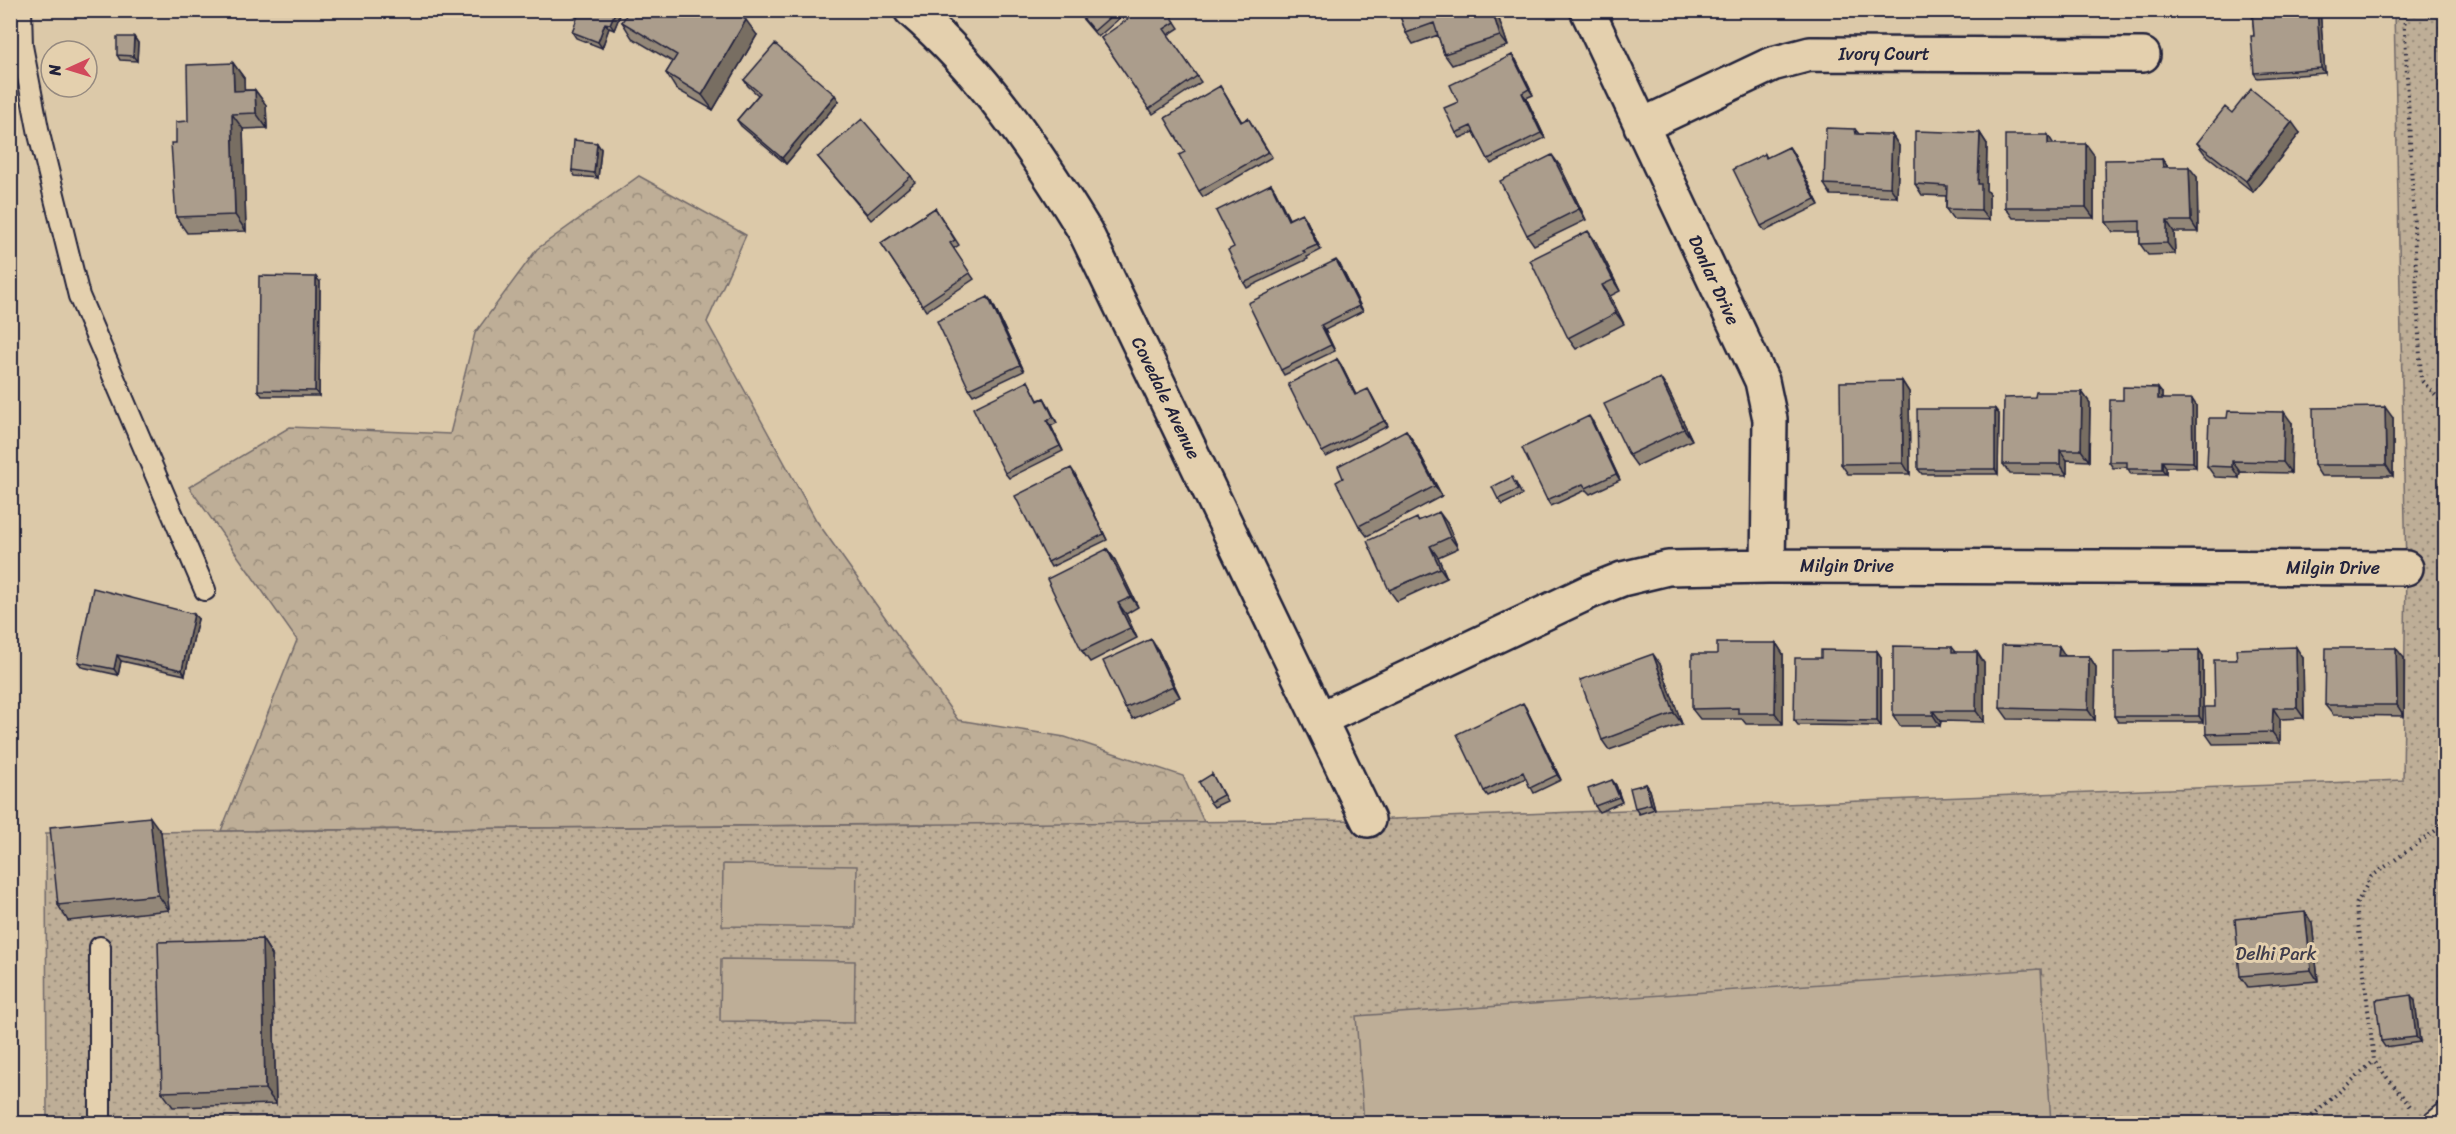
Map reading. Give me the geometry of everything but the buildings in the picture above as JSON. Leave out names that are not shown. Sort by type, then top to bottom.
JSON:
[{"type":"street","name":"Covedale Avenue","points":[[911,10],[988,89],[1040,158],[1085,231],[1368,820]]},
{"type":"street","name":"Donlar Drive","points":[[1587,10],[1762,381],[1770,419],[1768,566]]},
{"type":"street","name":"Ivory Court","points":[[1641,126],[1772,64],[1810,54],[2143,54]]},
{"type":"street","name":"Milgin Drive","points":[[1320,720],[1622,579],[1668,568],[1768,566],[2406,568]]},
{"type":"lane","points":[[21,10],[22,46],[39,134],[79,296],[205,590]]},
{"type":"lane","points":[[100,947],[100,1124]]},
{"type":"lane","points":[[2424,1119],[2445,1112]]},
{"type":"path","points":[[2404,10],[2421,380],[2445,406]]},
{"type":"path","points":[[2441,826],[2441,601],[2445,548]]},
{"type":"path","points":[[2424,1119],[2374,1061],[2356,905],[2371,877],[2445,823]]},
{"type":"path","points":[[2303,1124],[2374,1061]]},
{"type":"green space","name":"Delhi Park","points":[[2394,11],[2445,11],[2445,1123],[47,1123],[46,833],[1368,820],[2403,780],[2406,568]]},
{"type":"green space","points":[[639,176],[746,235],[707,322],[816,520],[958,720],[1065,737],[1183,776],[1204,822],[1285,821],[1328,843],[918,824],[221,831],[297,640],[189,487],[290,427],[450,434],[475,333],[537,249]]},
{"type":"green space","points":[[723,864],[857,866],[856,928],[722,926]]},
{"type":"green space","points":[[721,959],[855,961],[854,1023],[720,1021]]},
{"type":"green space","points":[[2041,969],[2051,1123],[1364,1123],[1356,1016]]},
{"type":"green space","points":[[896,1118],[896,1124],[636,1123],[636,1120]]}]
